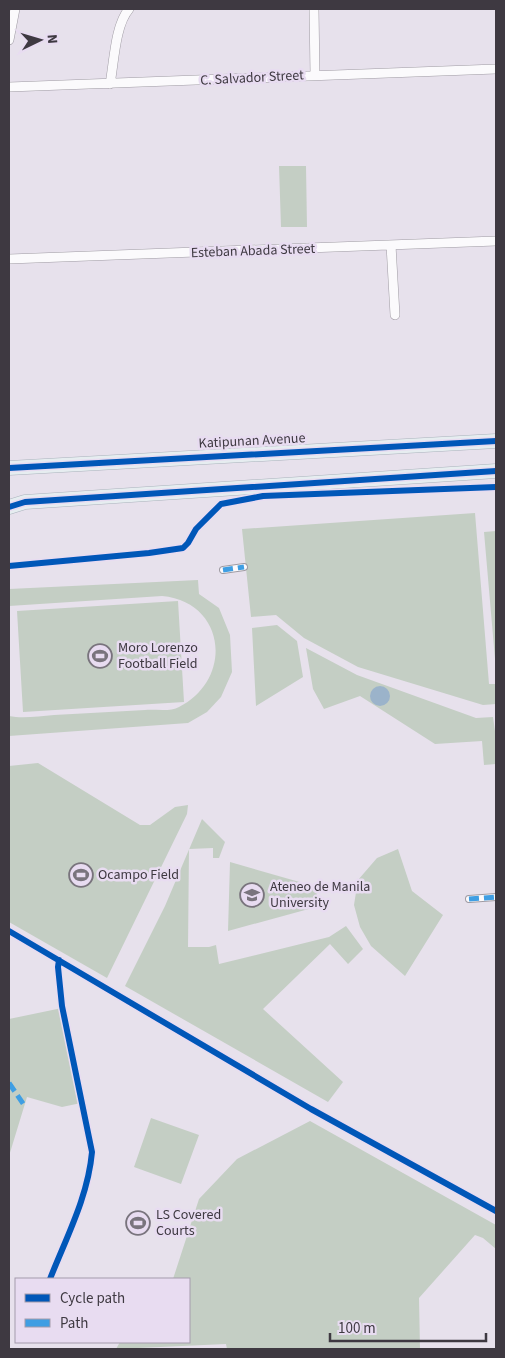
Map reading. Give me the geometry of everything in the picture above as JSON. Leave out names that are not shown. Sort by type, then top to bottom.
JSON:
[{"type":"main road","name":"Katipunan Avenue","points":[[9,468],[496,441]]},
{"type":"main road","points":[[9,507],[25,502],[496,471]]},
{"type":"main road","points":[[9,497],[25,502]]},
{"type":"street","points":[[9,40],[15,9]]},
{"type":"street","points":[[110,84],[120,30],[125,14],[129,9]]},
{"type":"street","points":[[314,9],[315,75]]},
{"type":"street","name":"C. Salvador Street","points":[[9,87],[496,69]]},
{"type":"street","name":"Esteban Abada Street","points":[[9,260],[496,241]]},
{"type":"street","points":[[391,245],[394,315]]},
{"type":"street","points":[[223,570],[244,567]]},
{"type":"street","points":[[470,899],[496,897]]},
{"type":"shaded area","points":[[279,166],[306,166],[307,227],[281,227]]},
{"type":"shaded area","points":[[475,513],[489,684],[496,684],[496,704],[483,705],[358,667],[304,638],[276,615],[251,617],[242,529]]},
{"type":"shaded area","points":[[496,531],[496,659],[495,659],[484,532]]},
{"type":"shaded area","points":[[198,580],[199,594],[219,608],[230,635],[232,672],[221,697],[207,712],[188,723],[9,736],[9,716],[25,717],[176,709],[197,694],[209,679],[215,661],[215,643],[210,626],[199,612],[183,601],[162,596],[9,606],[9,589]]},
{"type":"shaded area","name":"Moro Lorenzo Football Field","points":[[178,601],[184,702],[23,712],[17,611]]},
{"type":"shaded area","points":[[277,625],[297,641],[303,677],[256,706],[252,628]]},
{"type":"shaded area","points":[[306,648],[357,675],[476,718],[493,717],[496,738],[496,764],[484,765],[482,741],[435,744],[360,696],[324,709],[313,689]]},
{"type":"shaded area","name":"Ocampo Field","points":[[38,763],[140,825],[150,825],[175,807],[188,805],[187,814],[107,978],[9,922],[9,766]]},
{"type":"shaded area","points":[[202,819],[225,842],[219,858],[213,858],[213,848],[189,849]]},
{"type":"shaded area","points":[[398,849],[412,891],[443,915],[405,976],[371,946],[360,927],[354,905],[358,880],[377,858]]},
{"type":"shaded area","points":[[189,850],[188,947],[216,945],[219,964],[329,937],[346,926],[363,949],[348,964],[330,944],[263,1009],[343,1082],[328,1102],[125,986],[165,906]]},
{"type":"shaded area","points":[[230,862],[317,887],[316,907],[228,931]]},
{"type":"shaded area","points":[[62,1008],[81,1103],[62,1107],[27,1097],[9,1156],[9,1019]]},
{"type":"shaded area","points":[[151,1118],[199,1135],[181,1184],[134,1167]]},
{"type":"shaded area","points":[[310,1121],[496,1225],[496,1249],[483,1238],[475,1235],[419,1298],[420,1349],[227,1349],[226,1344],[116,1349],[119,1343],[190,1343],[190,1278],[173,1278],[199,1199],[237,1159]]},
{"type":"water","points":[[380,686],[387,689],[390,696],[387,703],[380,706],[373,703],[370,696],[373,689]]},
{"type":"marked path","points":[[223,570],[244,567]]},
{"type":"marked path","points":[[469,899],[496,897]]},
{"type":"marked path","points":[[9,1083],[24,1105]]},
{"type":"cycle path","points":[[9,468],[496,441]]},
{"type":"cycle path","points":[[9,507],[25,502],[496,471]]},
{"type":"cycle path","points":[[9,566],[183,548],[196,529],[221,504],[263,496],[496,487]]},
{"type":"cycle path","points":[[9,931],[311,1109],[496,1211]]},
{"type":"cycle path","points":[[50,1278],[81,1201],[90,1169],[92,1152],[62,1006],[59,960]]},
{"type":"place","name":"Moro Lorenzo Football Field","points":[[100,656]]},
{"type":"place","name":"Ocampo Field","points":[[81,875]]},
{"type":"place","name":"Ateneo de Manila University","points":[[252,895]]},
{"type":"place","name":"LS Covered Courts","points":[[138,1223]]}]
